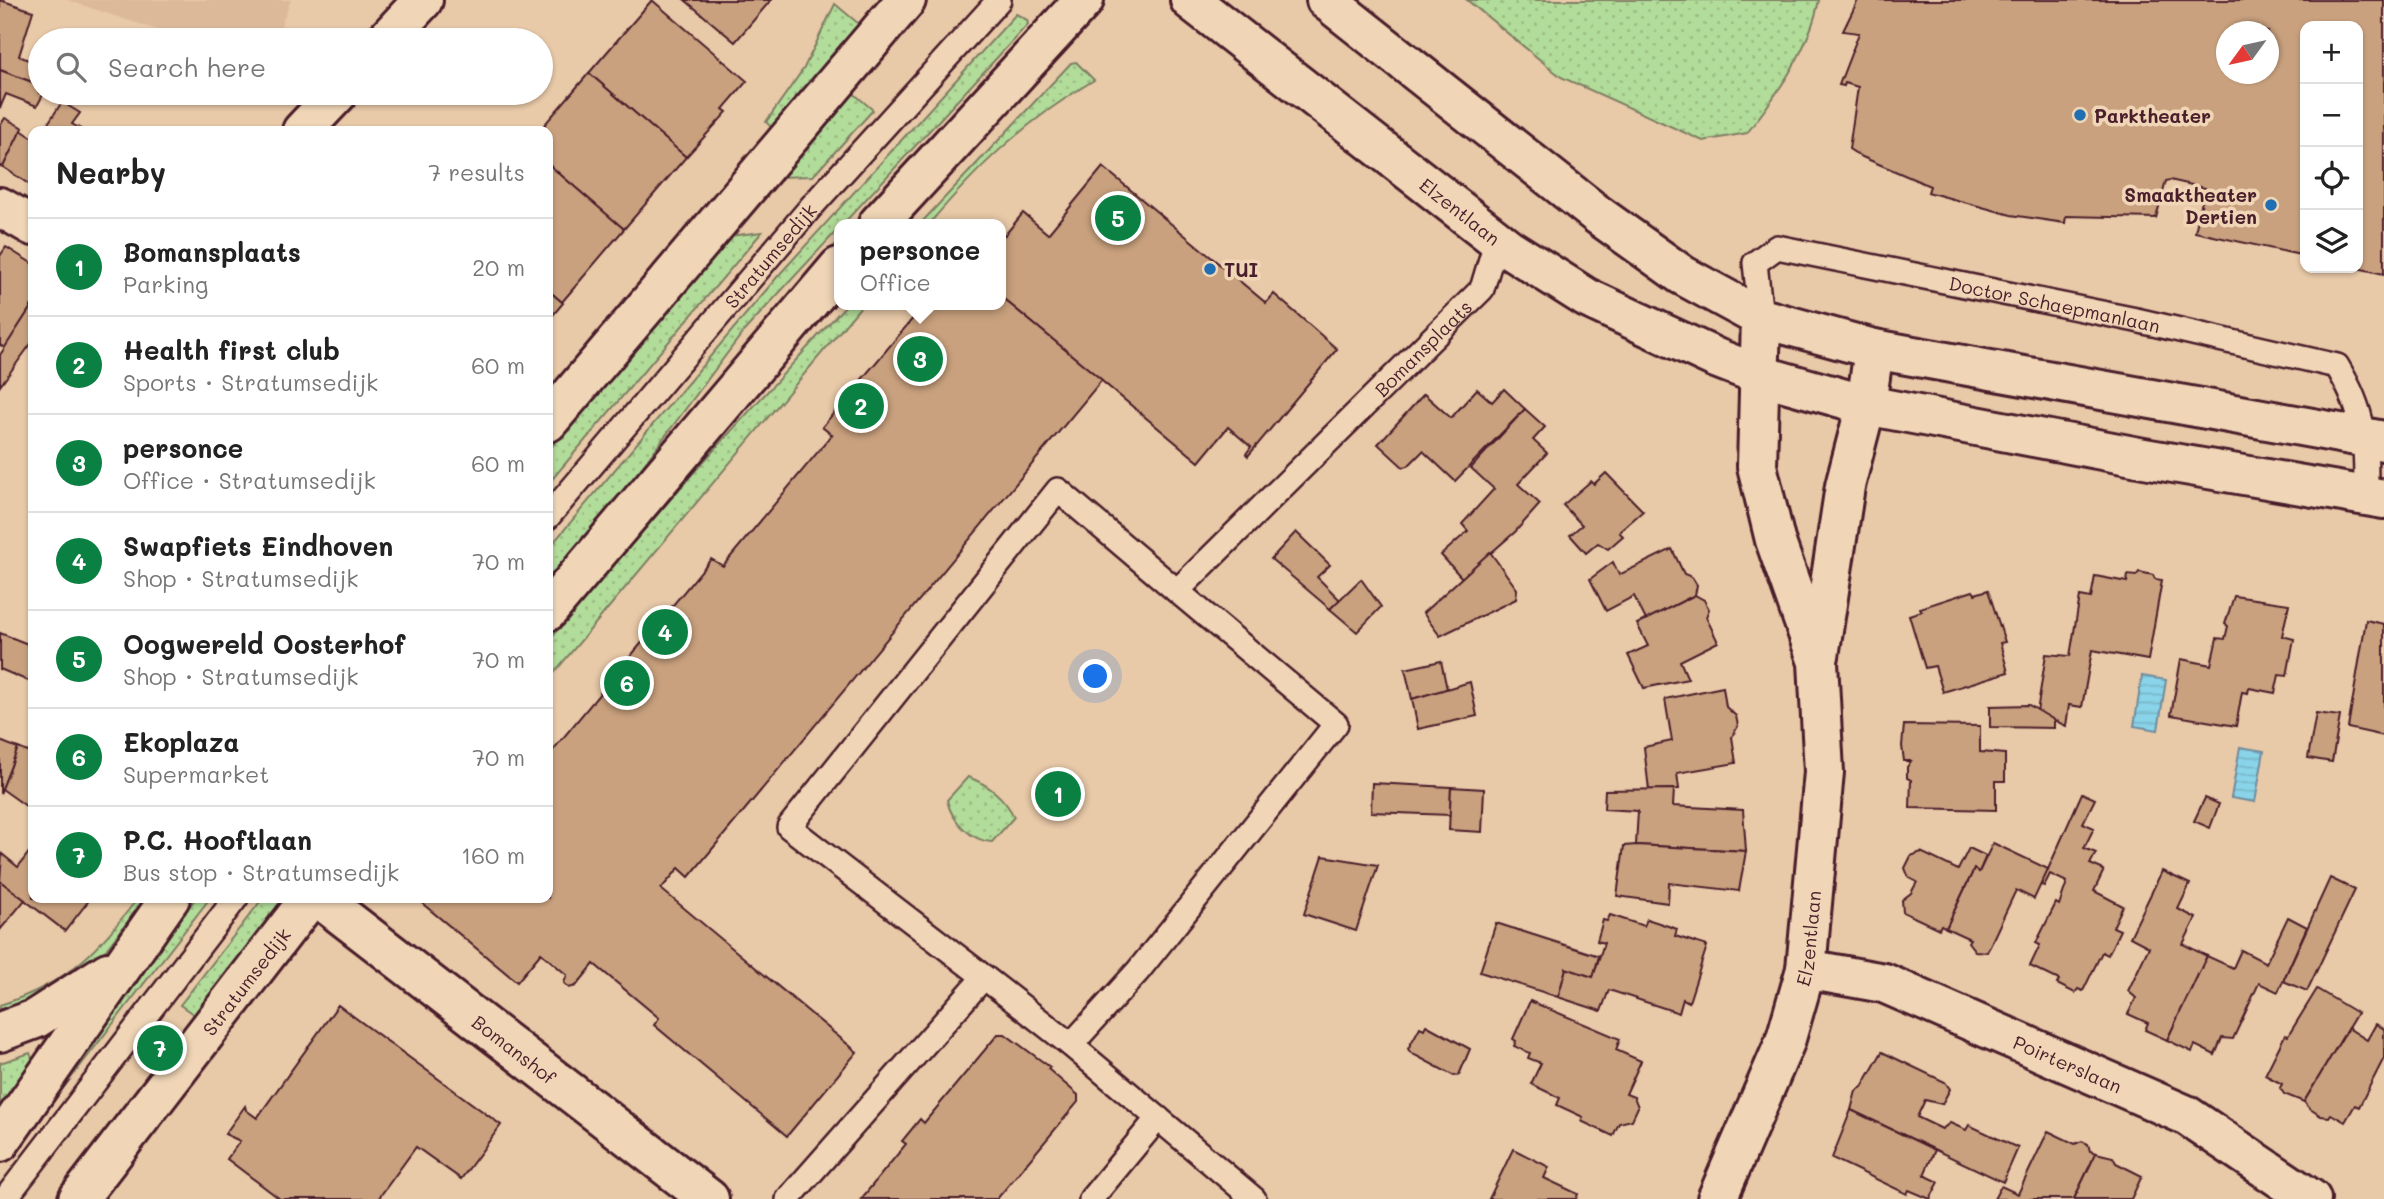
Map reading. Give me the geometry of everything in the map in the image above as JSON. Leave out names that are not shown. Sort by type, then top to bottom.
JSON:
[{"type":"street","points":[[397,28],[422,0]]},
{"type":"street","points":[[553,416],[906,0]]},
{"type":"street","points":[[883,219],[1084,0]]},
{"type":"street","name":"Elzentlaan","points":[[1190,0],[1497,239],[1587,298],[1760,375]]},
{"type":"street","points":[[1326,0],[1609,222],[1682,275],[1761,318],[1874,349],[2375,439]]},
{"type":"street","points":[[307,126],[327,105]]},
{"type":"street","points":[[0,207],[28,223]]},
{"type":"street","points":[[553,605],[834,273]]},
{"type":"street","name":"Elzentlaan","points":[[1761,318],[1757,466],[1775,540],[1818,662]]},
{"type":"street","name":"Elzentlaan","points":[[1717,1199],[1785,1042],[1806,969],[1824,772],[1818,662],[1846,486],[1866,405],[1874,349]]},
{"type":"street","name":"Doctor Schaepmanlaan","points":[[1760,375],[1866,405],[2144,458],[2375,497]]},
{"type":"street","points":[[0,1142],[166,903]]},
{"type":"street","name":"Stratumsedijk","points":[[78,1199],[306,903]]},
{"type":"street","name":"Bomanshof","points":[[325,903],[709,1199]]},
{"type":"street","points":[[0,1032],[35,1020],[122,963]]},
{"type":"street","name":"Poirterslaan","points":[[1806,969],[1884,983],[2186,1115],[2311,1199]]},
{"type":"lane","name":"Stratumsedijk","points":[[553,511],[811,207],[999,0]]},
{"type":"lane","name":"Bomansplaats","points":[[1177,591],[1482,289],[1497,239]]},
{"type":"lane","name":"Doctor Schaepmanlaan","points":[[1761,318],[1755,263],[1777,247],[2136,320],[2337,366],[2375,439],[2375,497]]},
{"type":"lane","points":[[1071,1045],[1138,971],[1336,724],[1058,490],[789,827],[1071,1045],[1254,1199]]},
{"type":"lane","points":[[5,1199],[232,903]]},
{"type":"lane","points":[[788,1199],[984,977]]},
{"type":"lane","points":[[1091,1199],[1158,1118]]},
{"type":"shaded area","points":[[67,0],[291,0],[280,28],[151,28]]},
{"type":"green space","points":[[1467,0],[1819,0],[1800,54],[1781,87],[1747,133],[1703,141],[1561,77]]},
{"type":"green space","points":[[835,4],[859,24],[771,127],[766,122],[804,68]]},
{"type":"green space","points":[[1016,14],[1027,20],[1028,24],[848,219],[834,219],[834,234],[744,331],[627,487],[553,576],[553,543],[778,276]]},
{"type":"green space","points":[[1076,62],[1094,80],[1025,128],[986,163],[934,219],[925,219],[1071,63]]},
{"type":"green space","points":[[852,92],[873,110],[813,176],[778,177]]},
{"type":"green space","points":[[762,232],[553,478],[553,445],[729,236]]},
{"type":"green space","points":[[841,310],[858,310],[553,674],[553,635],[695,471]]},
{"type":"green space","points":[[968,777],[995,792],[1014,817],[992,842],[970,834],[957,822],[949,808],[947,800]]},
{"type":"green space","points":[[134,903],[142,903],[94,965],[0,1023],[0,1005],[45,987],[63,976],[108,935]]},
{"type":"green space","points":[[192,903],[206,903],[34,1126],[26,1121]]},
{"type":"green space","points":[[259,903],[284,903],[196,1016],[180,1005]]},
{"type":"green space","points":[[30,1053],[36,1069],[4,1107],[0,1104],[0,1063]]},
{"type":"water","points":[[2142,676],[2166,680],[2158,730],[2134,726]]},
{"type":"water","points":[[2240,747],[2264,751],[2255,802],[2231,798]]},
{"type":"building","points":[[0,0],[33,11],[19,56],[28,60],[28,80],[0,70]]},
{"type":"building","points":[[652,0],[747,81],[723,109],[727,112],[686,157],[589,73]]},
{"type":"building","points":[[685,0],[771,0],[735,42]]},
{"type":"building","name":"Parktheater","points":[[1858,0],[2384,0],[2384,274],[2363,269],[2363,21],[2300,21],[2300,255],[2195,232],[2205,188],[2170,180],[2166,181],[2156,218],[2066,216],[2065,223],[2011,215],[1928,192],[1930,186],[1849,149],[1858,87],[1845,83],[1844,86],[1839,85],[1859,33],[1843,31]]},
{"type":"building","points":[[0,70],[28,80],[28,103],[6,94],[0,108]]},
{"type":"building","points":[[589,73],[686,157],[624,229],[553,168],[553,126],[543,126]]},
{"type":"building","points":[[60,105],[67,105],[80,113],[72,124],[75,126],[46,126]]},
{"type":"building","points":[[5,118],[23,128],[3,167],[0,166],[0,126]]},
{"type":"building","points":[[21,130],[28,135],[28,184],[3,167]]},
{"type":"building","points":[[1103,167],[1266,303],[1274,294],[1337,349],[1248,456],[1246,454],[1251,447],[1228,427],[1199,462],[1006,301],[1006,234],[1023,213],[1048,234]]},
{"type":"building","points":[[553,168],[624,229],[562,302],[553,294]]},
{"type":"building","points":[[6,247],[28,261],[28,312],[5,348],[0,345],[0,256]]},
{"type":"building","points":[[553,294],[563,303],[553,315]]},
{"type":"building","points":[[1006,301],[1102,380],[689,877],[679,868],[661,889],[857,1052],[787,1136],[654,1025],[659,1018],[594,964],[576,986],[569,988],[564,983],[567,975],[541,953],[517,982],[423,904],[553,903],[553,750],[711,559],[723,566],[832,435],[822,427],[920,310],[1006,310]]},
{"type":"building","points":[[28,312],[28,348],[0,386],[0,355]]},
{"type":"building","points":[[1477,389],[1492,402],[1504,389],[1525,409],[1455,481],[1423,451],[1408,466],[1403,467],[1378,444],[1424,394],[1451,418]]},
{"type":"building","points":[[1525,409],[1545,427],[1533,440],[1547,453],[1518,484],[1540,504],[1515,532],[1462,578],[1441,555],[1468,531],[1462,524],[1494,489],[1471,468]]},
{"type":"building","points":[[1606,473],[1643,511],[1619,532],[1623,536],[1608,549],[1598,543],[1586,553],[1570,535],[1582,525],[1563,505],[1591,481],[1594,484]]},
{"type":"building","points":[[1296,532],[1330,565],[1317,577],[1340,600],[1330,609],[1271,559]]},
{"type":"building","points":[[1672,549],[1684,574],[1692,577],[1697,585],[1695,595],[1646,620],[1634,596],[1606,611],[1590,579],[1613,562],[1619,575]]},
{"type":"building","points":[[1490,552],[1517,589],[1516,599],[1440,636],[1423,613]]},
{"type":"building","points":[[2139,572],[2162,580],[2148,660],[2092,650],[2082,707],[2069,705],[2066,726],[2037,712],[2046,654],[2070,656],[2080,596],[2091,598],[2095,576],[2127,582],[2128,575],[2136,576]]},
{"type":"building","points":[[1361,579],[1381,607],[1357,632],[1330,609]]},
{"type":"building","points":[[1988,590],[2005,642],[2000,643],[2008,672],[1943,692],[1935,666],[1925,668],[1909,615],[1922,611],[1920,608],[1973,591],[1975,594]]},
{"type":"building","points":[[1695,595],[1704,600],[1709,609],[1706,617],[1718,642],[1680,661],[1688,679],[1644,688],[1628,655],[1648,646],[1637,624]]},
{"type":"building","points":[[2234,596],[2289,604],[2282,636],[2294,639],[2287,676],[2279,675],[2275,693],[2249,688],[2248,693],[2242,692],[2236,726],[2171,715],[2181,659],[2211,665],[2217,638],[2225,639],[2228,626],[2225,624]]},
{"type":"building","points":[[2366,620],[2384,624],[2384,736],[2348,728]]},
{"type":"building","points":[[0,633],[28,644],[28,681],[0,669]]},
{"type":"building","points":[[1441,661],[1447,689],[1412,699],[1405,669]]},
{"type":"building","points":[[1470,682],[1477,716],[1418,729],[1412,699]]},
{"type":"building","points":[[1723,687],[1726,707],[1736,716],[1738,726],[1732,737],[1736,763],[1677,773],[1679,789],[1649,790],[1644,747],[1672,741],[1665,699]]},
{"type":"building","points":[[2029,705],[2054,720],[2054,728],[1990,727],[1990,706]]},
{"type":"building","points":[[2316,713],[2340,716],[2332,762],[2308,758]]},
{"type":"building","points":[[1904,725],[1980,726],[1980,752],[2005,754],[2005,781],[1996,781],[1996,810],[1910,808],[1911,780],[1907,778],[1907,767],[1911,761],[1904,761]]},
{"type":"building","points":[[0,741],[18,748],[0,794]]},
{"type":"building","points":[[18,748],[28,752],[28,807],[2,789]]},
{"type":"building","points":[[1372,783],[1451,787],[1450,815],[1371,812]]},
{"type":"building","points":[[1451,787],[1484,789],[1482,832],[1449,830]]},
{"type":"building","points":[[1674,789],[1673,806],[1743,810],[1746,851],[1636,845],[1638,811],[1604,809],[1605,790]]},
{"type":"building","points":[[2082,793],[2095,799],[2083,823],[2094,828],[2084,848],[2096,853],[2090,864],[2104,870],[2094,891],[2123,906],[2113,927],[2120,930],[2108,955],[2102,952],[2083,991],[2078,989],[2075,993],[2057,984],[2059,980],[2030,966],[2040,945],[2036,943],[2056,903],[2059,905],[2067,882],[2050,874],[2044,886],[2041,885]]},
{"type":"building","points":[[2205,798],[2219,804],[2210,828],[2194,821]]},
{"type":"building","points":[[1993,843],[2048,869],[2034,899],[2016,890],[1987,952],[1975,951],[1968,942],[1970,939],[1946,928],[1974,869],[1979,872]]},
{"type":"building","points":[[1624,846],[1746,851],[1739,891],[1669,883],[1668,903],[1617,896]]},
{"type":"building","points":[[1969,848],[1986,856],[1979,872],[1974,869],[1946,928],[1941,925],[1939,929],[1903,912],[1902,900],[1911,893],[1917,882],[1909,878],[1905,868],[1911,856],[1921,852],[1958,870]]},
{"type":"building","points":[[2,854],[18,867],[28,854],[28,903],[0,881]]},
{"type":"building","points":[[1323,856],[1378,865],[1356,931],[1304,914]]},
{"type":"building","points":[[2162,871],[2190,884],[2178,909],[2196,918],[2183,944],[2207,956],[2167,1040],[2145,1030],[2148,1023],[2128,1014],[2136,998],[2128,991],[2149,947],[2130,937]]},
{"type":"building","points":[[2330,878],[2355,890],[2307,991],[2283,981]]},
{"type":"building","points":[[0,881],[25,900],[0,930]]},
{"type":"building","points":[[29,903],[87,903],[65,931]]},
{"type":"building","points":[[1610,915],[1644,926],[1647,919],[1677,929],[1675,936],[1707,946],[1689,1002],[1683,999],[1679,1013],[1609,990],[1601,1011],[1558,997],[1566,968],[1593,977],[1604,943],[1597,941],[1603,920],[1607,921]]},
{"type":"building","points":[[2288,917],[2307,927],[2283,981],[2278,992],[2259,983],[2233,1039],[2222,1038],[2215,1055],[2195,1045],[2192,1052],[2167,1040],[2207,956],[2233,968],[2241,950],[2266,963]]},
{"type":"building","points":[[1496,923],[1599,956],[1593,977],[1566,968],[1558,997],[1480,972]]},
{"type":"building","points":[[2317,989],[2357,1013],[2304,1102],[2284,1094],[2280,1088],[2282,1084],[2265,1075],[2285,1035],[2288,1036]]},
{"type":"building","points":[[1530,1001],[1620,1039],[1616,1050],[1641,1061],[1626,1094],[1634,1097],[1638,1107],[1632,1120],[1619,1123],[1613,1136],[1581,1121],[1583,1117],[1557,1105],[1560,1098],[1531,1084],[1541,1063],[1528,1058],[1530,1053],[1514,1046],[1516,1041],[1513,1039]]},
{"type":"building","points":[[338,1005],[501,1125],[461,1179],[416,1147],[378,1199],[280,1199],[227,1159],[240,1141],[225,1134],[245,1106],[246,1110],[257,1118]]},
{"type":"building","points":[[2376,1024],[2384,1029],[2384,1058],[2359,1107],[2355,1105],[2345,1122],[2331,1114],[2329,1117],[2321,1116],[2310,1109],[2304,1102],[2348,1028],[2367,1040]]},
{"type":"building","points":[[1426,1025],[1470,1049],[1459,1075],[1454,1076],[1408,1049],[1420,1027],[1424,1029]]},
{"type":"building","points":[[998,1034],[1005,1034],[1050,1067],[1048,1069],[1078,1095],[1078,1102],[997,1199],[861,1199],[906,1144],[902,1141],[920,1119],[924,1123]]},
{"type":"building","points":[[1882,1052],[1945,1082],[1950,1089],[1942,1104],[1925,1100],[1917,1117],[1942,1129],[1950,1123],[1966,1130],[1969,1125],[2018,1148],[2003,1182],[1851,1110],[1856,1091],[1862,1087]]},
{"type":"building","points":[[1851,1110],[1935,1150],[1924,1175],[1939,1182],[1930,1199],[1909,1190],[1907,1194],[1832,1158]]},
{"type":"building","points":[[2048,1131],[2075,1144],[2082,1141],[2088,1144],[2090,1151],[2096,1153],[2074,1199],[1994,1199],[2001,1186],[2018,1194]]},
{"type":"building","points":[[1513,1149],[1549,1167],[1544,1178],[1578,1194],[1576,1199],[1489,1199]]},
{"type":"building","points":[[2096,1153],[2113,1157],[2116,1163],[2142,1176],[2131,1199],[2074,1199]]},
{"type":"place","name":"Parktheater","points":[[2080,115]]},
{"type":"place","name":"Smaaktheater Dertien","points":[[2271,205]]},
{"type":"place","name":"Oogwereld Oosterhof","points":[[1118,218]]},
{"type":"place","name":"TUI","points":[[1210,269]]},
{"type":"place","name":"personce","points":[[920,359]]},
{"type":"place","name":"Health first club","points":[[861,406]]},
{"type":"place","name":"Swapfiets Eindhoven","points":[[665,632]]},
{"type":"place","name":"Ekoplaza","points":[[627,683]]},
{"type":"place","name":"Bomansplaats","points":[[1058,794]]},
{"type":"place","name":"P.C. Hooftlaan","points":[[160,1048]]}]
